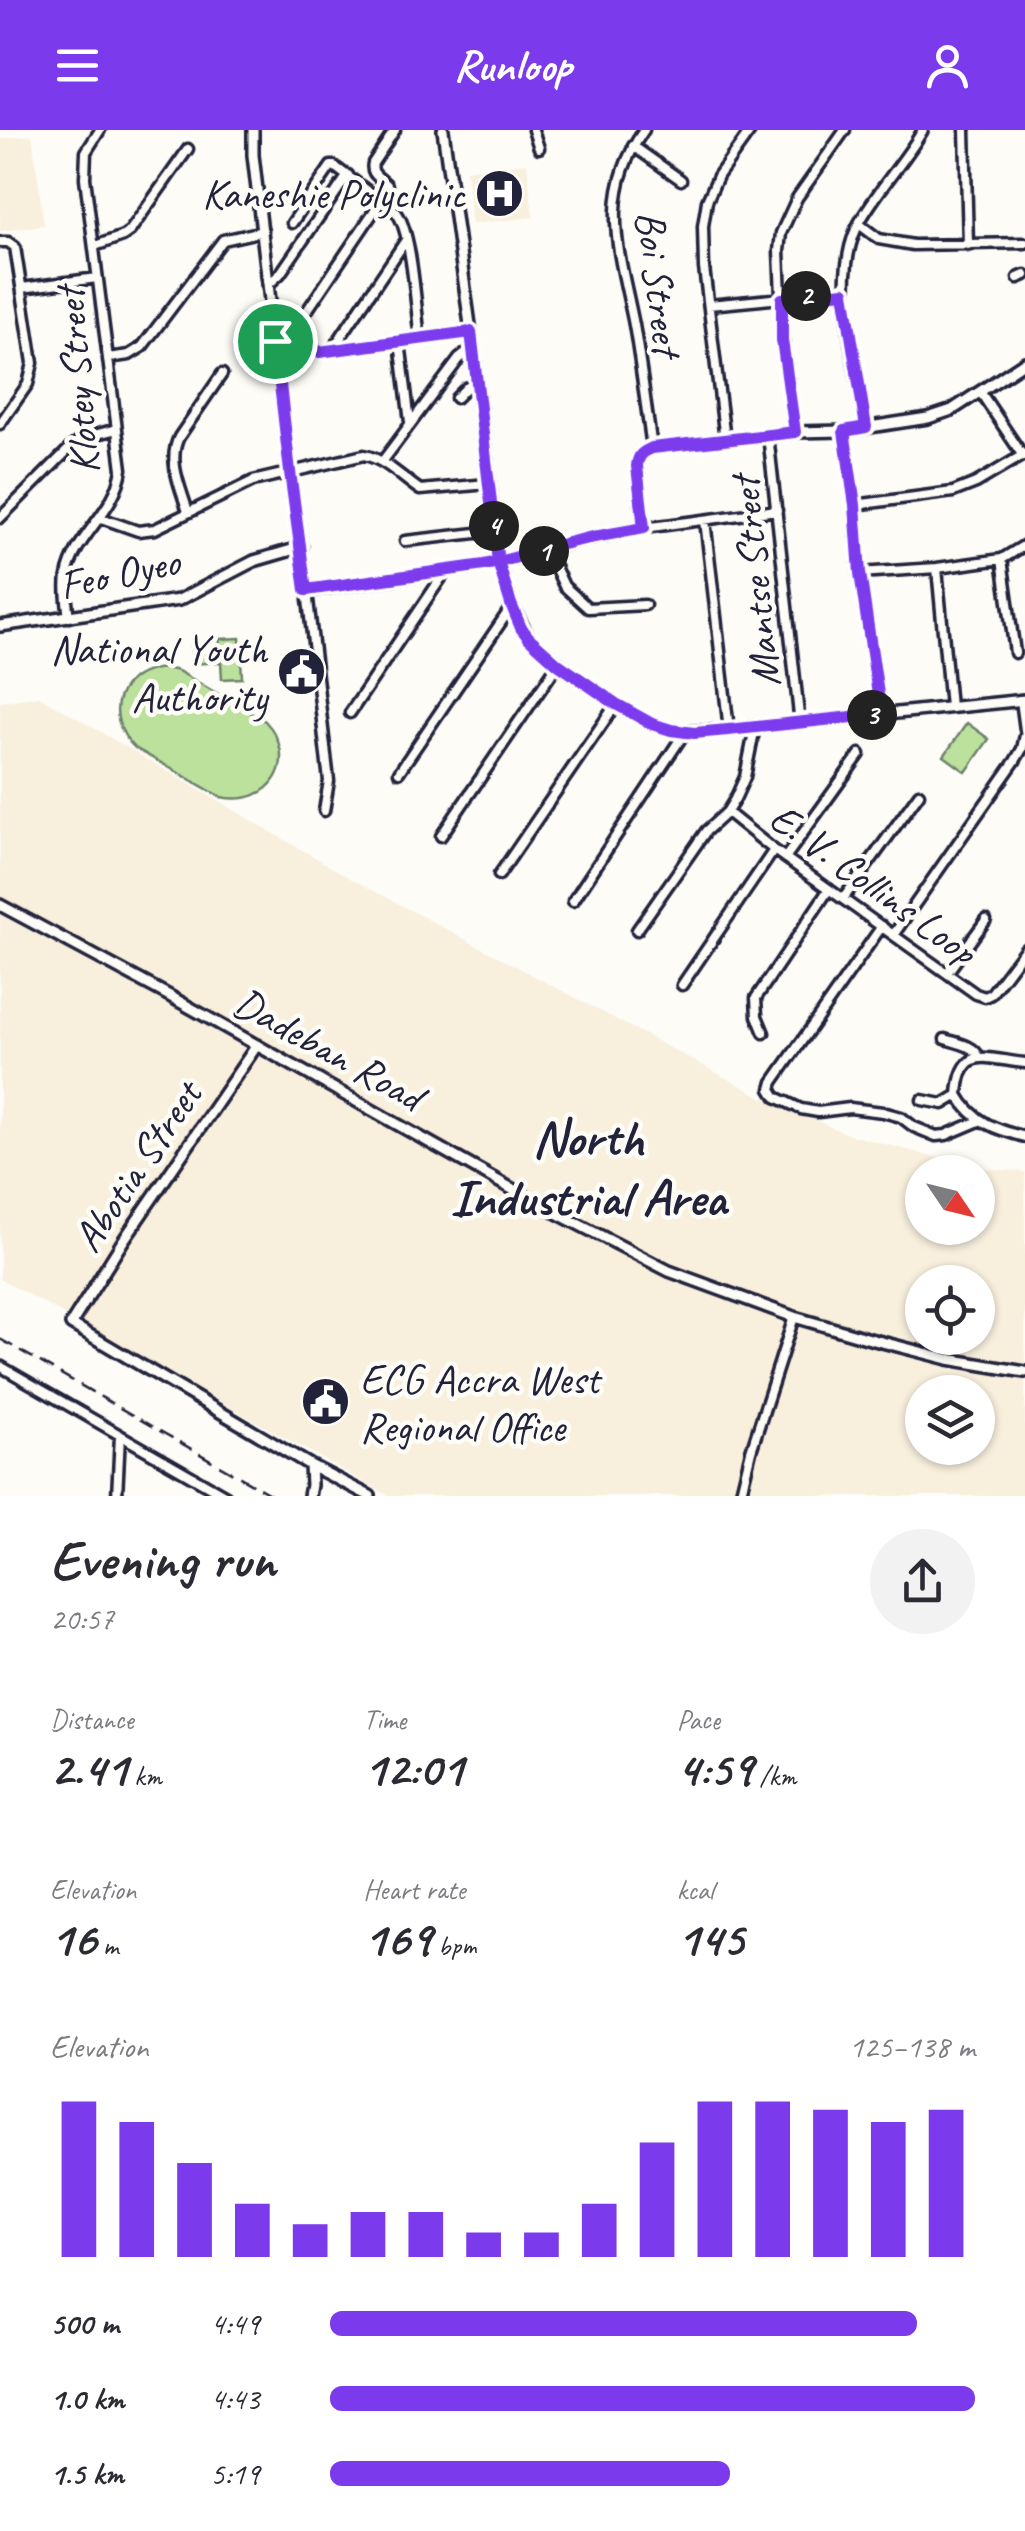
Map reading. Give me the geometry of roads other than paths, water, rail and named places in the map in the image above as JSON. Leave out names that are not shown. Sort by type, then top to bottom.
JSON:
[{"type":"street","name":"Klotey Street","points":[[69,617],[66,582],[70,564],[111,502],[122,466],[84,178],[89,147],[100,130]]},
{"type":"street","points":[[253,130],[329,780],[324,811]]},
{"type":"street","points":[[275,341],[290,336],[387,192],[387,186],[371,168],[395,130]]},
{"type":"street","points":[[443,130],[498,562],[512,606],[529,638],[558,664],[616,704],[655,725],[685,732],[1023,700],[1025,732],[1016,761],[894,934]]},
{"type":"street","points":[[533,130],[539,148]]},
{"type":"street","name":"Boi Street","points":[[644,130],[633,146],[621,180],[614,220],[652,448]]},
{"type":"street","points":[[725,440],[704,268],[704,226],[707,201],[718,176],[751,130]]},
{"type":"street","points":[[795,432],[782,340],[781,233],[797,198],[846,130]]},
{"type":"street","points":[[866,427],[844,292],[847,262],[859,224],[922,130]]},
{"type":"street","points":[[965,130],[968,245]]},
{"type":"street","points":[[633,146],[681,180]]},
{"type":"street","points":[[94,246],[130,231],[188,149]]},
{"type":"street","points":[[292,223],[331,166],[382,200],[401,218],[420,339]]},
{"type":"street","points":[[269,284],[280,274],[348,175]]},
{"type":"street","points":[[859,224],[880,239],[913,246],[1025,243]]},
{"type":"street","points":[[108,358],[130,355],[142,347],[223,240],[263,231]]},
{"type":"street","points":[[332,350],[406,240]]},
{"type":"street","points":[[0,242],[14,247],[32,353],[31,374],[22,394],[0,424]]},
{"type":"street","points":[[22,288],[97,278]]},
{"type":"street","points":[[709,305],[844,292]]},
{"type":"street","points":[[290,336],[314,351],[471,332]]},
{"type":"street","points":[[400,342],[410,422]]},
{"type":"street","points":[[382,462],[460,359],[473,348]]},
{"type":"street","points":[[644,528],[637,466],[641,454],[652,448],[795,432],[844,431],[928,418],[952,410],[1025,362]]},
{"type":"street","points":[[188,512],[174,448],[222,374]]},
{"type":"street","points":[[456,398],[477,383]]},
{"type":"street","points":[[855,505],[953,492],[1024,455],[981,393]]},
{"type":"street","points":[[0,518],[72,446],[86,437],[117,430]]},
{"type":"street","points":[[844,431],[881,714]]},
{"type":"street","name":"Mantse Street","points":[[768,435],[800,724]]},
{"type":"street","points":[[101,518],[138,531],[165,526],[236,488],[364,455],[382,462],[422,490],[488,484]]},
{"type":"street","points":[[306,590],[446,571],[644,528],[776,510]]},
{"type":"street","points":[[705,520],[728,730]]},
{"type":"street","points":[[406,540],[494,531]]},
{"type":"street","points":[[860,573],[1002,559],[1025,545]]},
{"type":"street","name":"Feo Oyeo","points":[[0,626],[180,600],[254,561],[302,547]]},
{"type":"street","points":[[547,550],[564,586],[588,608],[645,605]]},
{"type":"street","points":[[1002,559],[1015,652]]},
{"type":"street","points":[[937,568],[950,706]]},
{"type":"street","points":[[350,714],[446,571]]},
{"type":"street","points":[[399,772],[512,606]]},
{"type":"street","points":[[441,836],[558,664]]},
{"type":"street","points":[[499,875],[616,704]]},
{"type":"street","points":[[638,930],[706,831],[727,812],[745,777],[755,728]]},
{"type":"street","points":[[573,901],[685,732]]},
{"type":"street","points":[[785,858],[860,754]]},
{"type":"street","points":[[843,898],[919,794]]},
{"type":"street","name":"E. V. Collins Loop","points":[[727,812],[976,994],[985,998],[991,994],[1025,949]]},
{"type":"street","points":[[682,986],[774,850]]},
{"type":"street","points":[[764,1033],[757,1016],[756,998],[829,889]]},
{"type":"street","name":"Dadeban Road","points":[[0,905],[537,1203],[669,1271],[794,1317],[943,1358],[1025,1372]]},
{"type":"street","points":[[947,972],[986,920]]},
{"type":"street","points":[[882,926],[771,1089],[776,1097],[810,1112],[850,1108],[883,1112],[936,1136],[979,1121]]},
{"type":"street","points":[[946,1039],[971,1047],[979,1057]]},
{"type":"street","name":"Abotia Street","points":[[257,1045],[122,1241],[71,1324],[310,1466]]},
{"type":"street","points":[[1025,1062],[979,1057],[968,1062],[962,1070],[958,1096],[979,1121],[1025,1137]]},
{"type":"street","points":[[922,1100],[943,1104],[958,1096]]},
{"type":"street","points":[[740,1496],[794,1317]]},
{"type":"street","points":[[0,1366],[226,1496]]},
{"type":"street","points":[[116,1496],[120,1434]]},
{"type":"street","points":[[336,1479],[310,1493],[310,1466],[336,1479],[370,1496]]},
{"type":"railway","points":[[0,1339],[273,1496]]},
{"type":"place","name":"Kaneshie Polyclinic","points":[[500,193]]},
{"type":"place","name":"National Youth Authority","points":[[302,672]]},
{"type":"place","name":"ECG Accra West Regional Office","points":[[325,1402]]},
{"type":"district","name":"North Industrial Area","points":[[588,1167]]}]
